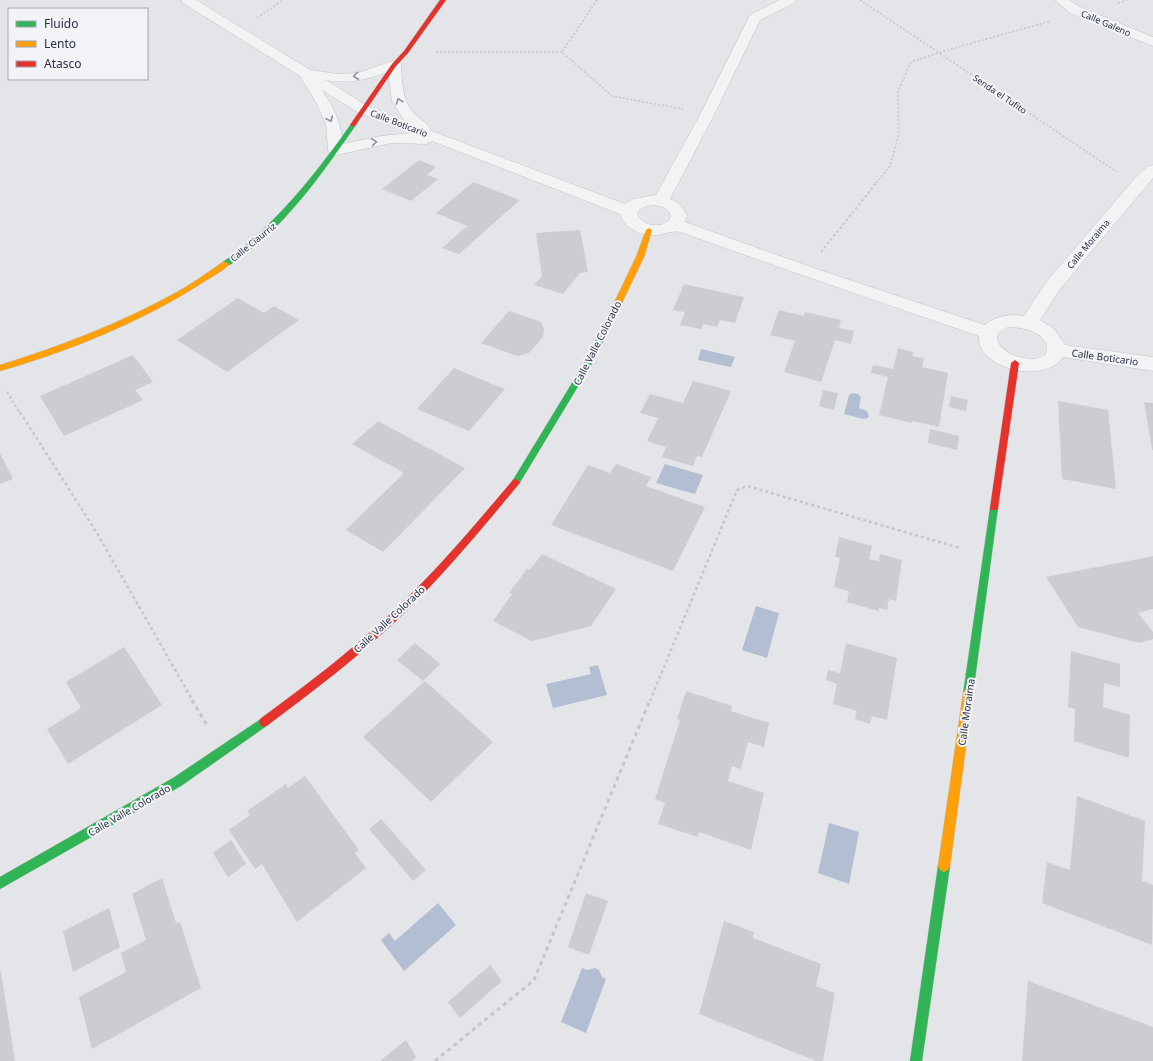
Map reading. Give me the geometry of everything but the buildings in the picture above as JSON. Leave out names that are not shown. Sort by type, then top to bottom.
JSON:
[{"type":"street","name":"Calle Boticario","points":[[187,0],[364,110],[628,211]]},
{"type":"street","name":"Calle Ciaurriz","points":[[0,368],[40,356],[110,328],[180,292],[229,262],[272,229],[303,194],[336,150],[394,65],[406,52],[443,0]]},
{"type":"street","points":[[661,201],[708,113],[755,18],[790,0]]},
{"type":"street","name":"Calle Galeno","points":[[1061,0],[1082,12],[1153,42]]},
{"type":"street","points":[[304,73],[338,78],[360,77],[394,65],[398,102],[410,120],[448,143]]},
{"type":"street","points":[[304,73],[324,104],[333,124],[336,150],[372,142],[415,137],[448,143]]},
{"type":"street","name":"Calle Moraima","points":[[1029,323],[1053,285],[1148,175]]},
{"type":"street","points":[[645,201],[661,201],[668,203],[677,211],[679,216],[675,224],[664,230],[649,230],[630,221],[628,211],[632,206],[645,201]]},
{"type":"street","points":[[675,224],[805,271],[988,332]]},
{"type":"street","name":"Calle Valle Colorado","points":[[0,883],[177,782],[222,752],[321,680],[394,617],[466,543],[519,478],[590,360],[640,257],[649,230]]},
{"type":"street","points":[[1019,321],[1029,323],[1049,334],[1055,342],[1057,350],[1055,357],[1048,362],[1039,365],[1027,366],[1015,363],[1004,359],[990,346],[988,332],[992,326],[1004,322],[1019,321]]},
{"type":"street","name":"Calle Boticario","points":[[1057,350],[1153,364]]},
{"type":"street","name":"Calle Moraima","points":[[916,1061],[1015,363]]},
{"type":"path","points":[[237,32],[283,0]]},
{"type":"path","points":[[562,52],[597,0]]},
{"type":"path","name":"Senda el Tufito","points":[[860,0],[1116,172],[1148,175]]},
{"type":"path","points":[[805,271],[890,166],[899,133],[898,91],[910,62],[1127,0]]},
{"type":"path","points":[[406,52],[562,52],[612,96],[708,113]]},
{"type":"path","points":[[4,388],[97,533],[222,752]]},
{"type":"path","points":[[435,1061],[534,980],[737,490],[747,486],[988,556]]},
{"type":"water","points":[[701,349],[735,357],[731,367],[698,360]]},
{"type":"water","points":[[853,393],[858,394],[861,397],[859,408],[867,411],[869,416],[868,418],[863,419],[844,414],[849,395]]},
{"type":"water","points":[[665,464],[703,475],[695,494],[656,483]]},
{"type":"water","points":[[756,606],[779,613],[767,658],[742,650]]},
{"type":"water","points":[[598,665],[607,695],[553,708],[546,684],[591,674],[589,667]]},
{"type":"water","points":[[829,823],[859,832],[849,884],[818,873]]},
{"type":"water","points":[[438,903],[456,925],[404,971],[381,940],[389,933],[395,941]]},
{"type":"water","points":[[582,968],[587,970],[595,968],[599,970],[602,977],[606,979],[586,1033],[561,1022]]},
{"type":"traffic: fast","points":[[226,264],[264,235],[296,201],[326,164],[353,125]]},
{"type":"traffic: fast","points":[[516,482],[590,360],[603,334]]},
{"type":"traffic: fast","points":[[968,694],[994,508]]},
{"type":"traffic: fast","points":[[0,883],[177,782],[264,722]]},
{"type":"traffic: fast","points":[[916,1061],[944,866]]},
{"type":"traffic: slow","points":[[603,334],[640,257],[649,230]]},
{"type":"traffic: slow","points":[[0,368],[46,353],[137,316],[192,286],[226,264]]},
{"type":"traffic: slow","points":[[944,866],[968,694]]},
{"type":"traffic: jam","points":[[353,125],[394,65],[406,52],[443,0]]},
{"type":"traffic: jam","points":[[994,508],[1015,363]]},
{"type":"traffic: jam","points":[[264,722],[363,645],[394,617],[442,568],[516,482]]}]
